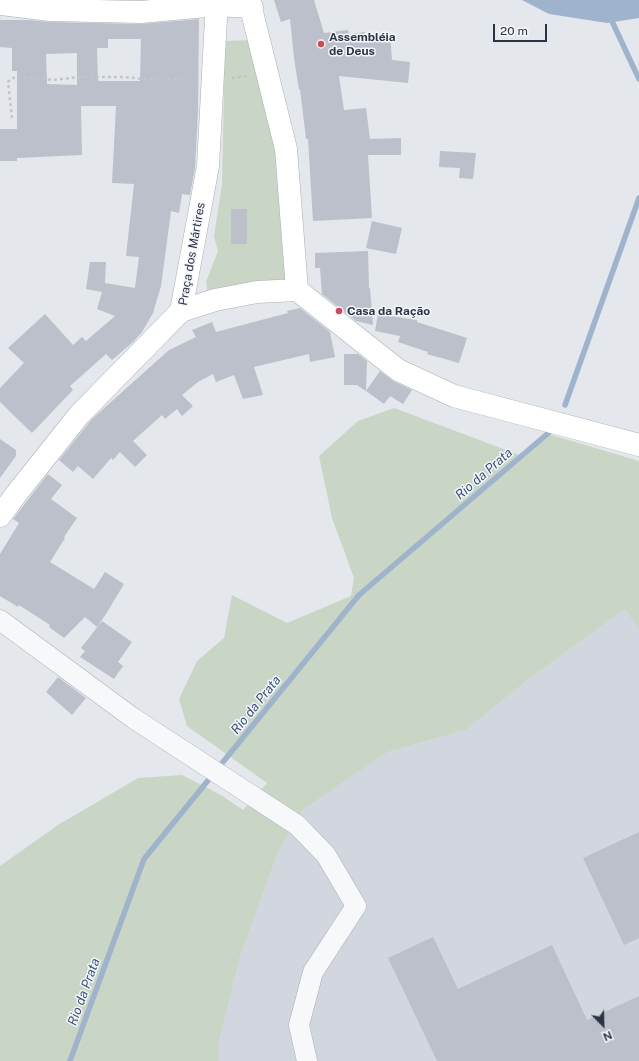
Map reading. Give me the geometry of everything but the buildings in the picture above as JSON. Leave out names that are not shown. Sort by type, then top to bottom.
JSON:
[{"type":"street","points":[[0,4],[50,10],[141,12],[217,2],[250,3],[286,149],[297,290],[398,370],[454,396],[639,446]]},
{"type":"street","name":"Praça dos Mártires","points":[[217,2],[208,166],[181,311],[215,300],[257,292],[297,290]]},
{"type":"street","points":[[0,516],[79,415],[181,311]]},
{"type":"street","points":[[0,620],[133,718],[297,825],[326,854],[356,906],[313,972],[299,1025],[307,1061]]},
{"type":"path","points":[[12,118],[8,82],[12,78],[38,78],[52,80],[80,77],[124,76],[144,79],[213,80],[268,74]]},
{"type":"shaded area","points":[[639,608],[639,1061],[219,1061],[219,1042],[240,957],[279,850],[304,809],[388,752],[466,730],[529,679],[625,609]]},
{"type":"green space","points":[[253,40],[278,150],[291,287],[209,299],[206,282],[218,251],[214,236],[222,185],[225,41]]},
{"type":"green space","points":[[394,408],[525,457],[545,433],[639,461],[639,629],[625,609],[529,679],[466,730],[388,752],[304,809],[279,850],[240,957],[219,1042],[219,1061],[0,1061],[0,866],[58,825],[138,778],[182,775],[221,795],[243,810],[267,783],[187,726],[179,699],[197,661],[224,638],[232,595],[287,623],[351,596],[354,578],[332,518],[319,456],[358,421]]},
{"type":"water","points":[[522,0],[639,0],[639,18],[607,23],[549,14]]},
{"type":"waterway","name":"Rio da Prata","points":[[610,17],[639,79]]},
{"type":"waterway","name":"Rio da Prata","points":[[565,405],[639,198]]},
{"type":"waterway","name":"Rio da Prata","points":[[70,1061],[144,859],[359,595],[553,429]]},
{"type":"place","name":"Assembléia de Deus","points":[[321,44]]},
{"type":"place","name":"Casa da Ração","points":[[339,311]]}]
